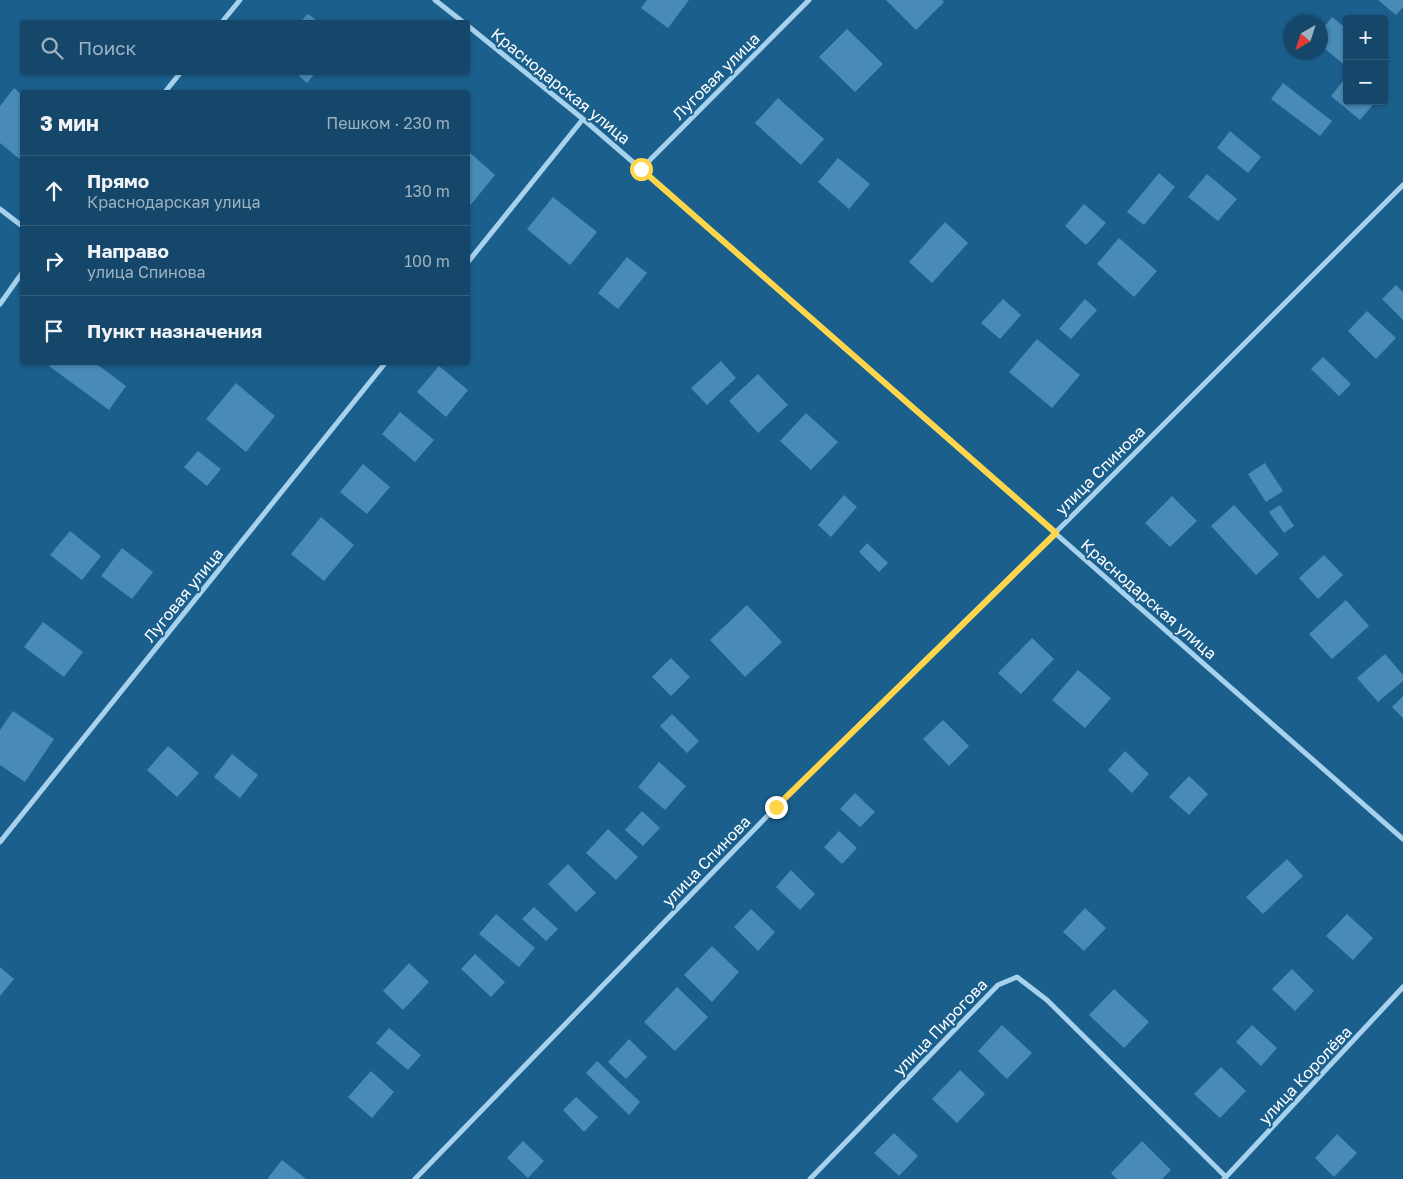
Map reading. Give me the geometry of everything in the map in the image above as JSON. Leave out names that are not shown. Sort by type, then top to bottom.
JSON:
[{"type":"street","points":[[224,20],[240,0]]},
{"type":"street","points":[[435,0],[460,20]]},
{"type":"street","name":"Луговая улица","points":[[641,169],[809,0]]},
{"type":"street","name":"Краснодарская улица","points":[[470,28],[641,169],[1403,839]]},
{"type":"street","points":[[167,90],[179,75]]},
{"type":"street","points":[[470,259],[582,119]]},
{"type":"street","name":"улица Спинова","points":[[415,1179],[776,807],[1056,533],[1403,185]]},
{"type":"street","points":[[0,208],[20,224]]},
{"type":"street","points":[[0,304],[20,276]]},
{"type":"street","name":"Луговая улица","points":[[0,842],[384,365]]},
{"type":"street","name":"улица Пирогова","points":[[810,1179],[998,985],[1017,977],[1047,1000],[1225,1178]]},
{"type":"street","name":"улица Королёва","points":[[1225,1178],[1403,988]]},
{"type":"building","points":[[647,0],[689,0],[668,28],[641,8]]},
{"type":"building","points":[[886,0],[942,0],[944,2],[916,30]]},
{"type":"building","points":[[1378,0],[1403,0],[1403,7],[1396,15]]},
{"type":"building","points":[[308,14],[316,20],[302,20]]},
{"type":"building","points":[[1332,17],[1343,26],[1343,64],[1328,52],[1328,22]]},
{"type":"building","points":[[847,29],[883,64],[855,92],[819,57]]},
{"type":"building","points":[[298,75],[314,75],[307,83]]},
{"type":"building","points":[[1343,81],[1343,105],[1373,105],[1360,120],[1331,96]]},
{"type":"building","points":[[1283,83],[1332,121],[1320,136],[1271,99]]},
{"type":"building","points":[[14,88],[20,93],[20,159],[0,143],[0,106]]},
{"type":"building","points":[[778,98],[824,139],[801,165],[755,123]]},
{"type":"building","points":[[1230,131],[1261,157],[1248,173],[1217,148]]},
{"type":"building","points":[[470,153],[495,175],[470,206]]},
{"type":"building","points":[[838,158],[870,184],[849,209],[818,182]]},
{"type":"building","points":[[1159,173],[1175,187],[1144,225],[1127,212]]},
{"type":"building","points":[[1207,174],[1237,199],[1218,221],[1188,197]]},
{"type":"building","points":[[553,197],[597,232],[570,265],[527,229]]},
{"type":"building","points":[[1084,204],[1106,223],[1086,245],[1065,226]]},
{"type":"building","points":[[945,222],[968,243],[932,283],[909,262]]},
{"type":"building","points":[[1119,238],[1157,271],[1134,297],[1097,264]]},
{"type":"building","points":[[627,257],[647,273],[618,309],[598,293]]},
{"type":"building","points":[[1396,285],[1403,292],[1403,320],[1382,299]]},
{"type":"building","points":[[1003,299],[1021,315],[1000,339],[981,323]]},
{"type":"building","points":[[1085,299],[1097,310],[1071,339],[1059,329]]},
{"type":"building","points":[[1367,311],[1396,338],[1376,359],[1348,331]]},
{"type":"building","points":[[1037,339],[1080,375],[1052,408],[1009,372]]},
{"type":"building","points":[[1323,357],[1351,384],[1339,396],[1311,369]]},
{"type":"building","points":[[721,361],[736,378],[707,405],[691,388]]},
{"type":"building","points":[[98,365],[126,386],[109,410],[49,366]]},
{"type":"building","points":[[439,366],[468,390],[446,417],[417,392]]},
{"type":"building","points":[[758,374],[788,405],[758,433],[729,401]]},
{"type":"building","points":[[236,383],[275,416],[246,452],[206,419]]},
{"type":"building","points":[[400,412],[434,440],[415,462],[382,434]]},
{"type":"building","points":[[806,413],[838,442],[811,470],[780,441]]},
{"type":"building","points":[[198,451],[221,469],[207,486],[184,467]]},
{"type":"building","points":[[1265,463],[1283,491],[1266,502],[1248,474]]},
{"type":"building","points":[[363,464],[390,487],[367,514],[340,492]]},
{"type":"building","points":[[844,495],[857,507],[831,537],[818,525]]},
{"type":"building","points":[[1172,496],[1197,521],[1170,547],[1145,523]]},
{"type":"building","points":[[1234,505],[1279,554],[1256,575],[1211,526]]},
{"type":"building","points":[[1280,505],[1294,526],[1284,533],[1269,512]]},
{"type":"building","points":[[321,517],[354,545],[324,581],[291,554]]},
{"type":"building","points":[[70,531],[101,556],[82,580],[50,555]]},
{"type":"building","points":[[867,543],[888,563],[879,572],[859,552]]},
{"type":"building","points":[[122,548],[153,572],[132,599],[101,576]]},
{"type":"building","points":[[1324,555],[1343,575],[1318,599],[1299,578]]},
{"type":"building","points":[[1346,600],[1369,626],[1332,659],[1309,634]]},
{"type":"building","points":[[747,605],[782,642],[745,677],[710,640]]},
{"type":"building","points":[[43,622],[83,652],[64,677],[24,647]]},
{"type":"building","points":[[1032,638],[1054,659],[1021,694],[998,673]]},
{"type":"building","points":[[1385,654],[1403,675],[1403,681],[1378,702],[1357,678]]},
{"type":"building","points":[[671,658],[690,677],[671,696],[652,677]]},
{"type":"building","points":[[1078,670],[1111,698],[1085,728],[1052,700]]},
{"type":"building","points":[[1403,696],[1403,718],[1392,707]]},
{"type":"building","points":[[13,711],[54,739],[25,782],[0,765],[0,730]]},
{"type":"building","points":[[672,714],[699,741],[687,753],[660,726]]},
{"type":"building","points":[[943,720],[969,746],[949,766],[923,739]]},
{"type":"building","points":[[168,746],[199,773],[177,797],[147,770]]},
{"type":"building","points":[[1125,751],[1149,774],[1132,793],[1108,770]]},
{"type":"building","points":[[232,754],[258,775],[240,798],[214,777]]},
{"type":"building","points":[[659,762],[686,786],[665,810],[638,787]]},
{"type":"building","points":[[1189,776],[1208,794],[1189,815],[1169,797]]},
{"type":"building","points":[[855,793],[875,812],[860,827],[840,809]]},
{"type":"building","points":[[642,811],[660,828],[643,846],[625,830]]},
{"type":"building","points":[[608,829],[638,857],[616,880],[586,853]]},
{"type":"building","points":[[839,831],[857,848],[842,864],[824,847]]},
{"type":"building","points":[[1287,859],[1303,876],[1263,914],[1246,897]]},
{"type":"building","points":[[568,864],[596,893],[576,912],[548,884]]},
{"type":"building","points":[[791,870],[815,894],[800,910],[776,887]]},
{"type":"building","points":[[534,907],[558,929],[546,941],[522,919]]},
{"type":"building","points":[[1085,908],[1106,928],[1084,951],[1063,932]]},
{"type":"building","points":[[751,909],[775,932],[758,951],[734,927]]},
{"type":"building","points":[[496,914],[535,948],[519,967],[479,934]]},
{"type":"building","points":[[1347,914],[1373,938],[1353,960],[1326,936]]},
{"type":"building","points":[[712,946],[739,972],[712,1002],[684,975]]},
{"type":"building","points":[[475,954],[505,982],[491,997],[461,969]]},
{"type":"building","points":[[409,963],[429,982],[403,1010],[383,991]]},
{"type":"building","points":[[0,967],[14,979],[0,996]]},
{"type":"building","points":[[1292,969],[1314,991],[1295,1011],[1272,989]]},
{"type":"building","points":[[677,987],[708,1017],[675,1051],[644,1022]]},
{"type":"building","points":[[1114,989],[1149,1022],[1124,1048],[1089,1015]]},
{"type":"building","points":[[1002,1025],[1032,1053],[1007,1079],[978,1051]]},
{"type":"building","points":[[1252,1025],[1277,1048],[1261,1066],[1236,1042]]},
{"type":"building","points":[[389,1028],[421,1055],[408,1070],[376,1043]]},
{"type":"building","points":[[629,1039],[647,1057],[626,1079],[608,1062]]},
{"type":"building","points":[[597,1061],[640,1102],[629,1115],[586,1073]]},
{"type":"building","points":[[1221,1067],[1246,1091],[1220,1118],[1194,1094]]},
{"type":"building","points":[[960,1070],[985,1094],[957,1123],[932,1099]]},
{"type":"building","points":[[371,1071],[394,1092],[372,1118],[348,1097]]},
{"type":"building","points":[[576,1097],[598,1117],[584,1132],[563,1110]]},
{"type":"building","points":[[894,1133],[918,1156],[899,1176],[874,1153]]},
{"type":"building","points":[[1337,1134],[1357,1153],[1334,1177],[1315,1158]]},
{"type":"building","points":[[523,1141],[544,1161],[528,1178],[507,1158]]},
{"type":"building","points":[[1142,1141],[1171,1170],[1162,1179],[1117,1179],[1111,1173]]},
{"type":"building","points":[[282,1160],[306,1179],[269,1179]]},
{"type":"route","points":[[641,169],[1056,533],[776,807]]}]
